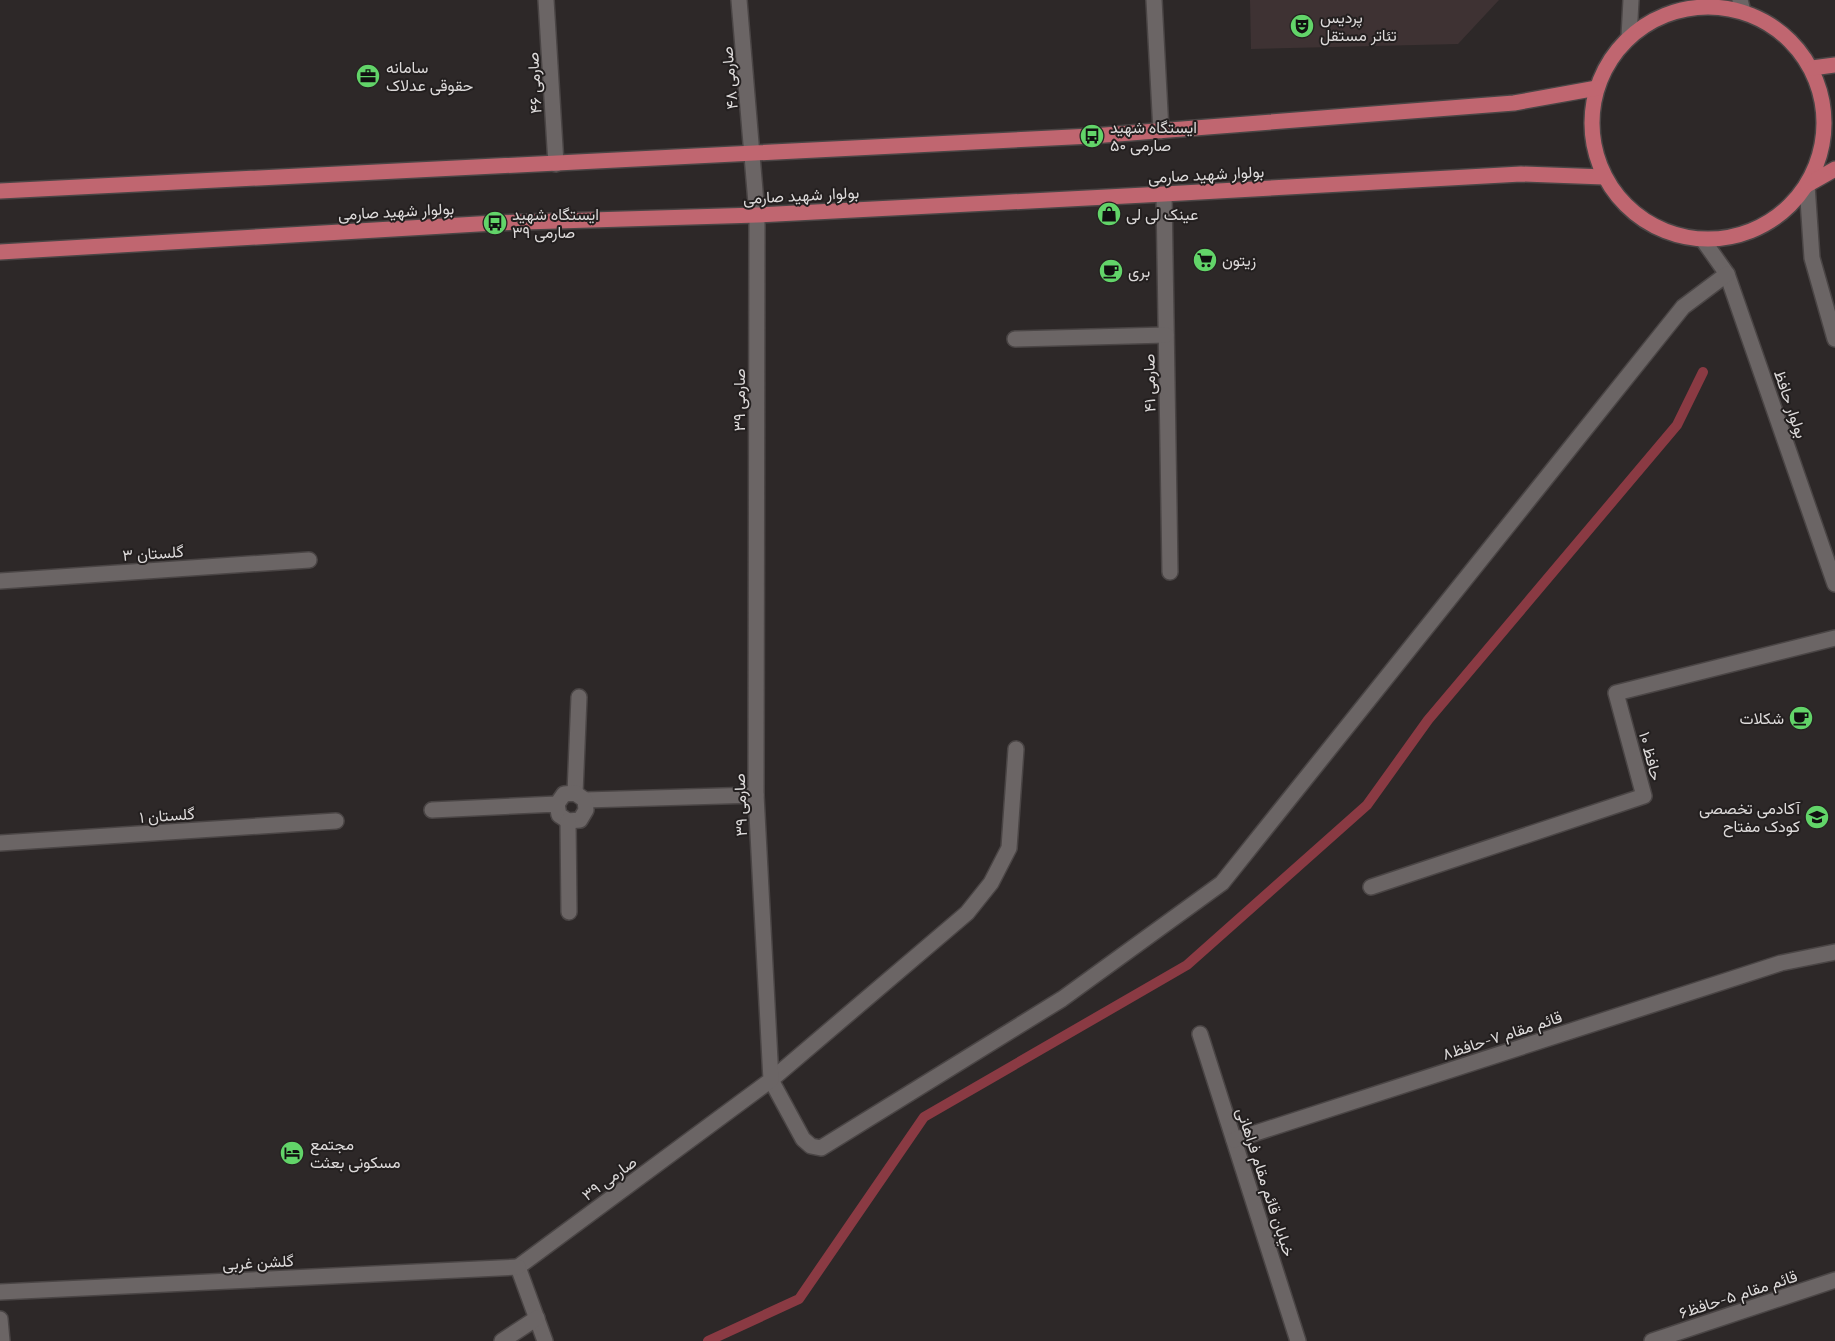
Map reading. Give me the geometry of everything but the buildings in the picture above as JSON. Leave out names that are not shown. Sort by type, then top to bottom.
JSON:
[{"type":"main road","points":[[1742,6],[1771,24],[1795,44],[1812,68],[1822,97],[1825,128],[1820,157],[1807,185],[1787,208],[1762,226],[1734,237],[1703,240],[1673,234],[1645,222],[1622,202],[1604,177],[1594,149],[1591,118],[1596,88],[1610,61],[1629,37],[1654,20],[1683,9],[1742,6]]},
{"type":"main road","points":[[1812,68],[1835,65]]},
{"type":"main road","points":[[0,191],[1092,136],[1514,103],[1596,88]]},
{"type":"main road","points":[[1807,185],[1835,169]]},
{"type":"main road","name":"بولوار شهید صارمی","points":[[0,252],[495,223],[757,214],[1521,174],[1604,177]]},
{"type":"street","name":"صارمی ۴۶","points":[[546,0],[556,164]]},
{"type":"street","name":"صارمی ۴۸","points":[[739,0],[757,214]]},
{"type":"street","points":[[1154,0],[1161,131]]},
{"type":"street","points":[[1629,37],[1631,0]]},
{"type":"street","points":[[1807,185],[1812,258],[1835,339]]},
{"type":"street","name":"صارمی ۴۱","points":[[1164,194],[1170,572]]},
{"type":"street","name":"صارمی ۳۹","points":[[518,1266],[772,1080],[756,795],[757,214]]},
{"type":"street","name":"بولوار حافظ","points":[[1703,240],[1727,274],[1835,584]]},
{"type":"street","points":[[1016,749],[1010,848],[990,883],[967,913],[772,1080],[803,1139],[811,1146],[821,1148],[1062,999],[1222,883],[1683,307],[1727,274]]},
{"type":"street","points":[[1015,339],[1166,335]]},
{"type":"street","name":"گلستان ۳","points":[[0,580],[309,560]]},
{"type":"street","name":"حافظ ۱۰","points":[[1371,887],[1644,796],[1616,694],[1835,638]]},
{"type":"street","points":[[579,697],[580,796],[586,810],[580,820],[568,821],[559,815],[557,804],[564,794],[580,796],[756,795]]},
{"type":"street","points":[[432,810],[557,804]]},
{"type":"street","name":"گلستان ۱","points":[[0,842],[336,821]]},
{"type":"street","points":[[568,821],[569,912]]},
{"type":"street","name":"قائم مقام ۷-حافظ۸","points":[[1234,1140],[1782,963],[1835,952]]},
{"type":"street","name":"خیابان قائم مقام فراهانی","points":[[1200,1034],[1298,1341]]},
{"type":"street","points":[[518,1266],[545,1341]]},
{"type":"street","name":"گلشن غربی","points":[[0,1292],[518,1266]]},
{"type":"street","name":"قائم مقام ۵-حافظ۶","points":[[1652,1341],[1835,1280]]},
{"type":"street","points":[[502,1341],[537,1318]]},
{"type":"street","points":[[0,1319],[2,1341]]},
{"type":"shaded area","points":[[1250,0],[1499,0],[1458,44],[1251,49]]},
{"type":"waterway","points":[[708,1341],[799,1299],[924,1117],[1187,965],[1367,805],[1428,720],[1677,425],[1703,372]]},
{"type":"place","name":"پردیس تئاتر مستقل","points":[[1302,26]]},
{"type":"place","name":"سامانه حقوقی عدلاک","points":[[368,76]]},
{"type":"place","name":"ایستگاه شهید صارمی ۵۰","points":[[1092,136]]},
{"type":"place","name":"عینک لی لی","points":[[1109,214]]},
{"type":"place","name":"ایستگاه شهید صارمی ۳۹","points":[[495,223]]},
{"type":"place","name":"زیتون","points":[[1205,260]]},
{"type":"place","name":"بری","points":[[1111,271]]},
{"type":"place","name":"شکلات","points":[[1801,718]]},
{"type":"place","name":"آکادمی تخصصی کودک مفتاح","points":[[1817,817]]},
{"type":"place","name":"مجتمع مسکونی بعثت","points":[[292,1153]]}]
